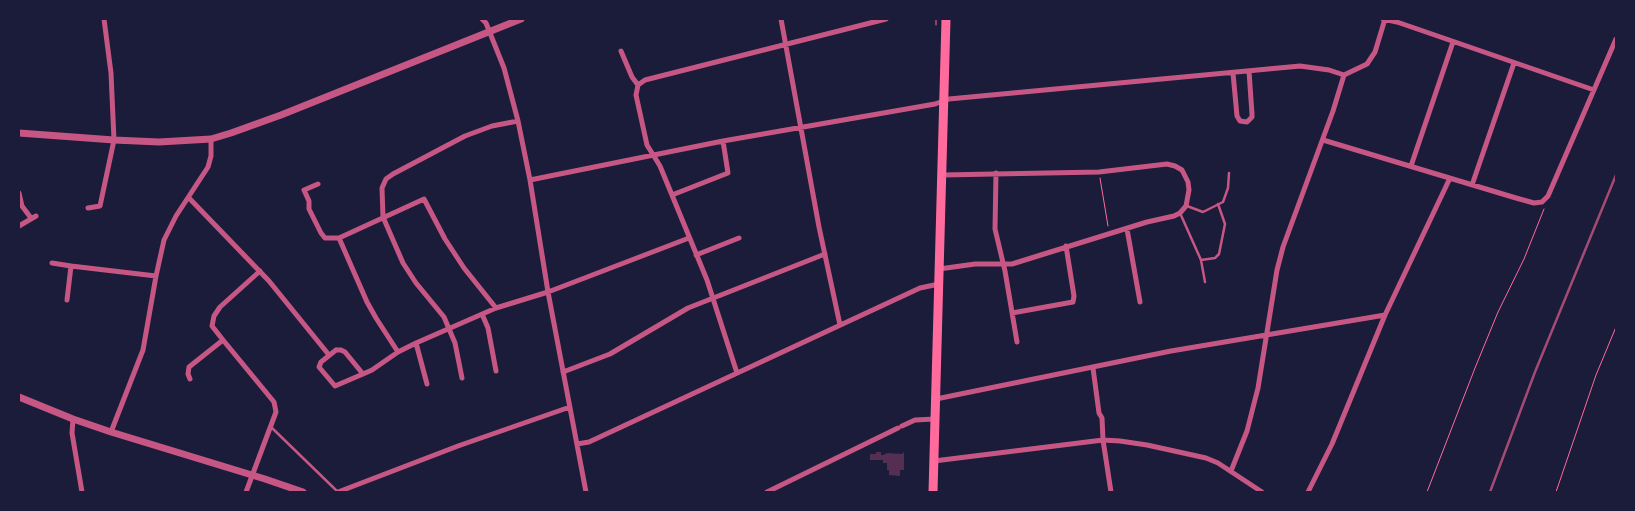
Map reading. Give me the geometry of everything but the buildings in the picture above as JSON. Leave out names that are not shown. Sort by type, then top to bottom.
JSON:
[{"type":"main road","points":[[933,492],[946,19]]},
{"type":"street","points":[[88,208],[100,206],[114,140],[111,73],[104,19]]},
{"type":"street","points":[[482,19],[486,23],[504,68],[518,121],[586,492]]},
{"type":"street","points":[[19,133],[159,142],[211,138],[232,133],[281,115],[520,19]]},
{"type":"street","points":[[781,19],[800,126],[840,325]]},
{"type":"street","points":[[737,373],[714,297],[688,238],[660,166],[647,145],[636,95],[638,85],[645,80],[886,19]]},
{"type":"street","points":[[530,180],[654,156],[723,140],[935,104],[949,99],[1306,66],[1344,75],[1367,64],[1375,52],[1384,19],[1594,90]]},
{"type":"street","points":[[1323,140],[1534,203],[1542,202],[1548,196],[1616,39]]},
{"type":"street","points":[[1411,166],[1452,42]]},
{"type":"street","points":[[621,51],[632,77],[638,85]]},
{"type":"street","points":[[1472,185],[1514,63]]},
{"type":"street","points":[[1233,72],[1237,116],[1240,121],[1247,122],[1252,117],[1249,71]]},
{"type":"street","points":[[1232,471],[1249,423],[1258,388],[1277,270],[1283,247],[1323,140],[1344,75]]},
{"type":"street","points":[[462,378],[455,343],[444,317],[416,284],[403,263],[383,217],[382,188],[386,179],[393,174],[465,136],[492,126],[518,121]]},
{"type":"street","points":[[111,432],[143,350],[164,240],[176,216],[208,167],[211,156],[211,138]]},
{"type":"street","points":[[672,195],[728,173],[723,140]]},
{"type":"street","points":[[940,269],[975,264],[1004,265],[1034,258],[1066,246],[1180,213],[1186,206],[1189,190],[1188,182],[1182,170],[1167,164],[1099,172],[942,174]]},
{"type":"street","points":[[996,173],[995,229],[1004,265],[1017,342]]},
{"type":"street","points":[[1308,492],[1332,444],[1385,315],[1450,178]]},
{"type":"street","points":[[318,184],[304,190],[309,201],[309,209],[321,234],[325,238],[339,238],[424,199],[444,239],[496,308]]},
{"type":"street","points":[[19,193],[22,206],[34,217],[19,226]]},
{"type":"street","points":[[189,198],[260,271],[329,355]]},
{"type":"street","points":[[1127,229],[1140,302]]},
{"type":"street","points":[[339,238],[367,302],[398,352]]},
{"type":"street","points":[[362,374],[345,352],[340,350],[336,350],[329,355],[321,362],[319,367],[334,386],[372,370],[398,352],[416,343],[496,308],[548,292],[688,238]]},
{"type":"street","points":[[696,255],[738,238]]},
{"type":"street","points":[[1012,313],[1073,302],[1074,296],[1066,246]]},
{"type":"street","points":[[563,372],[610,354],[688,308],[825,254]]},
{"type":"street","points":[[52,263],[156,276]]},
{"type":"street","points":[[67,300],[71,266]]},
{"type":"street","points":[[246,492],[276,412],[274,402],[212,326],[214,316],[220,307],[260,271]]},
{"type":"street","points":[[577,444],[589,442],[920,288],[939,284]]},
{"type":"street","points":[[482,314],[488,328],[496,371]]},
{"type":"street","points":[[936,399],[1171,351],[1385,315]]},
{"type":"street","points":[[190,379],[188,374],[189,367],[223,340]]},
{"type":"street","points":[[416,343],[427,384]]},
{"type":"street","points":[[1093,368],[1099,413],[1102,418],[1103,440],[1111,492]]},
{"type":"street","points":[[19,397],[111,432],[303,492]]},
{"type":"street","points":[[338,492],[458,446],[570,407]]},
{"type":"street","points":[[73,418],[72,433],[82,492]]},
{"type":"street","points":[[767,492],[915,420],[936,419]]},
{"type":"street","points":[[934,461],[1103,440],[1147,445],[1206,458],[1232,471],[1262,492]]},
{"type":"lane","points":[[1186,206],[1203,212],[1223,202],[1228,188],[1228,173]]},
{"type":"lane","points":[[1201,260],[1216,258],[1219,254],[1225,224],[1218,204]]},
{"type":"lane","points":[[1180,213],[1201,260],[1205,282]]},
{"type":"lane","points":[[271,427],[338,492]]},
{"type":"path","points":[[1099,172],[1109,234]]},
{"type":"path","points":[[1426,492],[1498,312],[1524,259],[1548,196]]},
{"type":"path","points":[[1556,492],[1596,375],[1616,327]]},
{"type":"railway","points":[[1490,492],[1535,372],[1616,175]]}]
